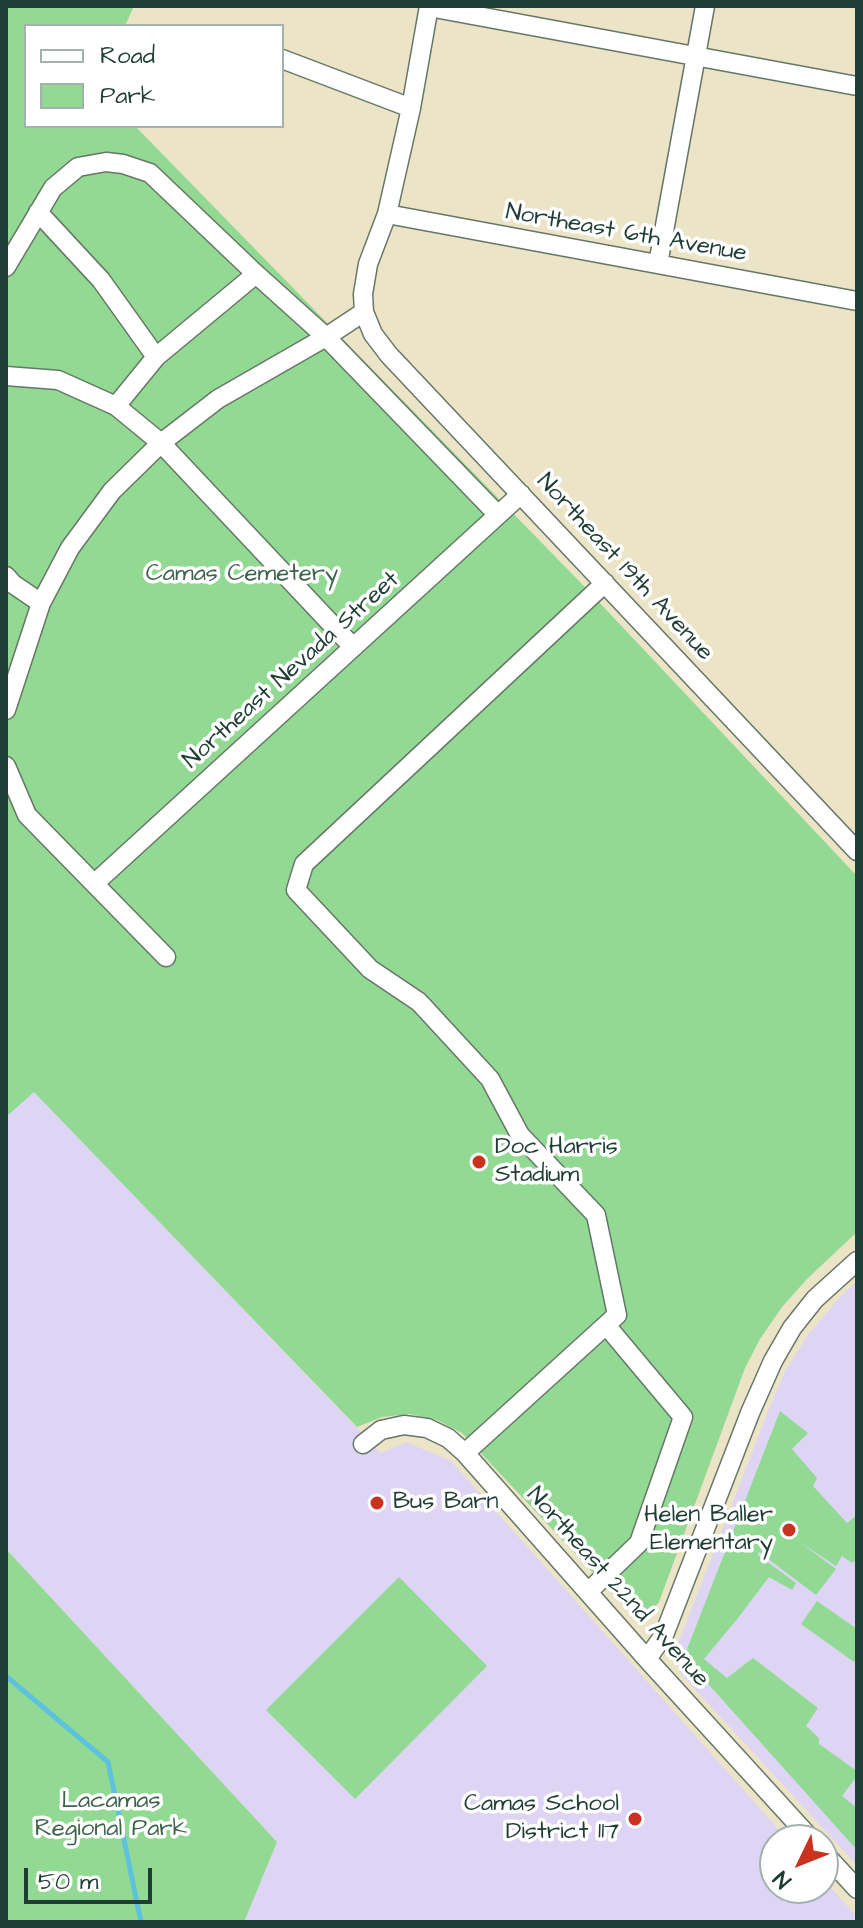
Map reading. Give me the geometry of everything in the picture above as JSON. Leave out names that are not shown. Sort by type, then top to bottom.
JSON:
[{"type":"street","points":[[658,264],[705,6]]},
{"type":"street","points":[[6,710],[41,603],[70,548],[112,491],[161,443],[218,399],[364,312],[363,294],[368,264],[387,214],[411,108],[429,7],[857,86]]},
{"type":"street","points":[[284,60],[411,108]]},
{"type":"street","points":[[6,267],[53,188],[78,167],[106,162],[150,173],[326,337],[498,515]]},
{"type":"street","points":[[38,212],[101,280],[156,357]]},
{"type":"street","name":"Northeast 6th Avenue","points":[[387,214],[857,301]]},
{"type":"street","points":[[116,406],[156,357],[256,274]]},
{"type":"street","name":"Northeast 19th Avenue","points":[[364,312],[373,334],[389,355],[857,851]]},
{"type":"street","points":[[6,376],[58,380],[116,406],[161,443],[353,647]]},
{"type":"street","name":"Northeast Nevada Street","points":[[95,883],[521,494]]},
{"type":"street","points":[[6,576],[41,603]]},
{"type":"street","points":[[588,1592],[639,1543],[683,1417],[612,1320],[596,1215],[520,1135],[490,1079],[419,1002],[370,969],[296,890],[304,864],[605,583]]},
{"type":"street","points":[[6,766],[27,815],[166,957]]},
{"type":"street","points":[[647,1659],[664,1635],[773,1361],[792,1328],[815,1299],[855,1268]]},
{"type":"street","points":[[465,1453],[612,1320]]},
{"type":"street","name":"Northeast 22nd Avenue","points":[[363,1444],[381,1430],[404,1425],[427,1428],[448,1438],[465,1453],[797,1824]]},
{"type":"street","points":[[839,1869],[857,1889]]},
{"type":"shaded area","points":[[34,1091],[381,1453],[406,1442],[451,1461],[774,1824],[759,1824],[759,1904],[839,1904],[839,1897],[857,1917],[857,1922],[244,1922],[277,1842],[6,1549],[6,1117]]},
{"type":"shaded area","name":"Helen Baller Elementary","points":[[857,1281],[857,1865],[839,1845],[839,1824],[819,1824],[681,1674],[674,1660],[785,1371],[808,1335]]},
{"type":"green space","name":"Camas Cemetery","points":[[6,6],[134,6],[126,24],[24,24],[24,128],[137,128],[580,582],[857,876],[857,1232],[807,1279],[782,1307],[760,1339],[745,1368],[659,1602],[650,1613],[642,1614],[627,1609],[462,1433],[437,1420],[410,1414],[382,1417],[357,1427],[34,1092],[6,1117]]},
{"type":"green space","points":[[780,1411],[808,1433],[792,1449],[817,1478],[813,1486],[847,1523],[857,1515],[857,1559],[852,1563],[842,1556],[836,1566],[801,1543],[836,1569],[816,1595],[759,1552],[758,1555],[796,1583],[792,1590],[769,1577],[704,1659],[727,1678],[753,1658],[818,1708],[806,1726],[819,1738],[819,1744],[857,1771],[857,1776],[842,1796],[857,1808],[857,1850],[839,1830],[839,1824],[834,1824],[684,1657]]},
{"type":"green space","name":"Lacamas Regional Park","points":[[6,1549],[277,1842],[244,1922],[6,1922]]},
{"type":"green space","points":[[399,1577],[487,1666],[355,1799],[266,1710]]},
{"type":"green space","points":[[817,1601],[857,1629],[857,1658],[854,1662],[801,1624]]},
{"type":"waterway","points":[[6,1676],[108,1762],[141,1922]]},
{"type":"place","name":"Doc Harris Stadium","points":[[479,1162]]},
{"type":"place","name":"Bus Barn","points":[[377,1503]]},
{"type":"place","name":"Helen Baller Elementary","points":[[789,1530]]},
{"type":"place","name":"Camas School District 117","points":[[635,1819]]}]
